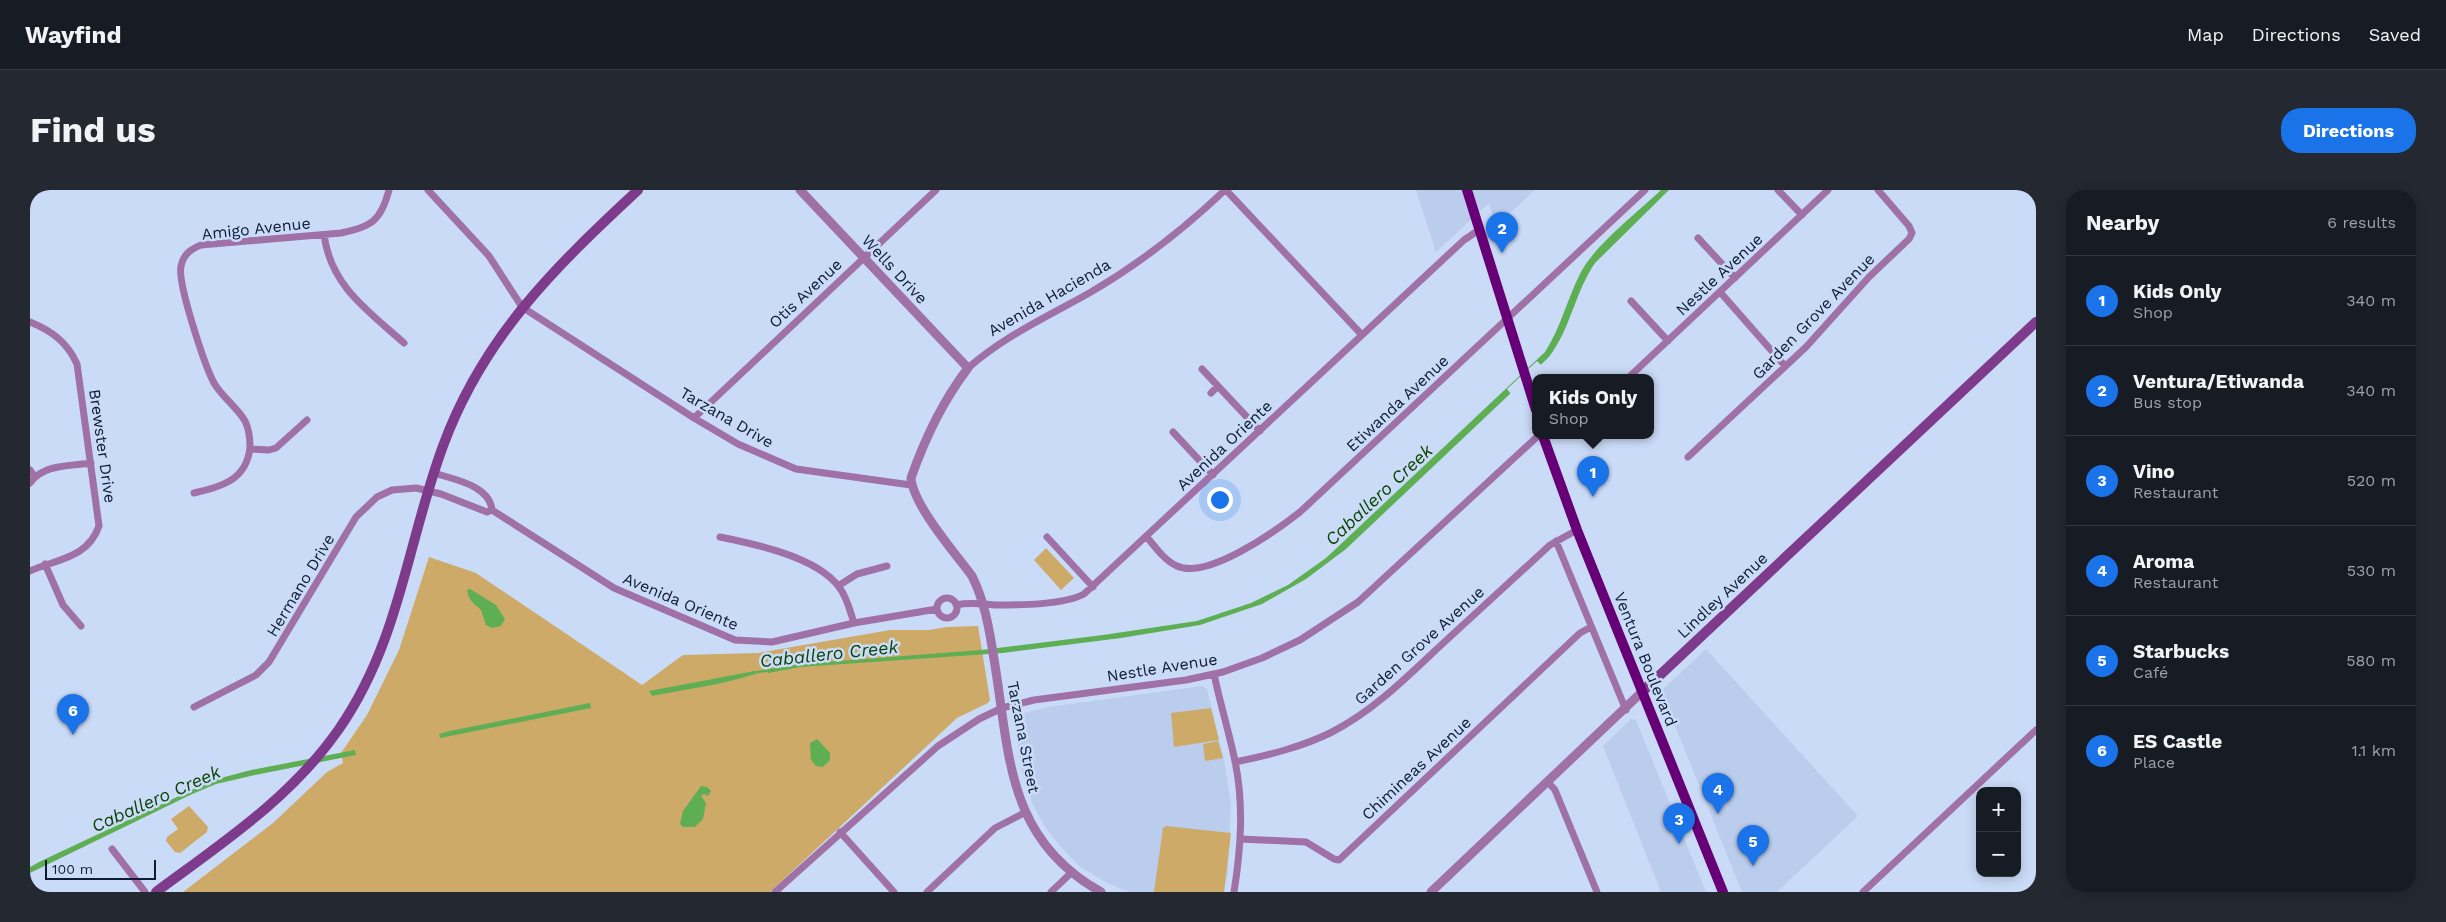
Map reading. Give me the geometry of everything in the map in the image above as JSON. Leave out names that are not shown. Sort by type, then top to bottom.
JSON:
[{"type":"main road","points":[[156,892],[265,810],[314,761],[339,729],[364,689],[387,636],[398,605],[434,472],[453,421],[470,385],[495,344],[522,307],[570,254],[638,190]]},
{"type":"main road","points":[[1467,190],[1532,398]]},
{"type":"main road","name":"Lindley Avenue","points":[[1644,690],[2036,322]]},
{"type":"main road","name":"Ventura Boulevard","points":[[1544,439],[1577,530],[1644,690],[1723,892]]},
{"type":"street","name":"Amigo Avenue","points":[[250,449],[250,437],[246,423],[216,386],[207,370],[180,279],[183,259],[188,252],[200,245],[362,229],[382,213],[389,190]]},
{"type":"street","name":"Tarzana Drive","points":[[428,190],[489,256],[522,307],[694,418],[738,444],[796,469],[911,485]]},
{"type":"street","name":"Wells Drive","points":[[800,190],[968,368]]},
{"type":"street","name":"Otis Avenue","points":[[694,418],[936,190]]},
{"type":"street","points":[[1226,190],[1362,335]]},
{"type":"street","name":"Avenida Hacienda","points":[[911,485],[911,478],[931,427],[943,404],[968,368],[1005,339],[1092,291],[1135,264],[1194,219],[1226,190]]},
{"type":"street","name":"Etiwanda Avenue","points":[[1147,537],[1170,562],[1188,569],[1205,566],[1240,551],[1276,531],[1300,512],[1645,190]]},
{"type":"street","points":[[1778,190],[1802,215]]},
{"type":"street","name":"Nestle Avenue","points":[[1632,374],[1828,190]]},
{"type":"street","name":"Garden Grove Avenue","points":[[1688,457],[1806,347],[1869,277],[1909,239],[1912,233],[1909,226],[1878,190]]},
{"type":"street","name":"Avenida Oriente","points":[[956,605],[971,602],[983,604],[1068,600],[1084,594],[1464,240],[1479,230]]},
{"type":"street","points":[[324,234],[327,254],[341,282],[362,306],[404,343]]},
{"type":"street","points":[[1698,238],[1735,278]]},
{"type":"street","points":[[1720,292],[1785,366]]},
{"type":"street","points":[[1631,300],[1668,341]]},
{"type":"street","name":"Brewster Drive","points":[[30,322],[47,329],[65,343],[77,364],[99,526],[94,539],[80,553],[44,564],[30,571]]},
{"type":"street","points":[[1202,369],[1260,431]]},
{"type":"street","points":[[1211,393],[1218,386]]},
{"type":"street","points":[[194,493],[221,487],[231,482],[247,463],[250,449],[269,450],[276,448],[307,420]]},
{"type":"street","points":[[1173,432],[1213,475]]},
{"type":"street","name":"Nestle Avenue","points":[[776,892],[840,832],[938,746],[967,726],[1002,708],[1034,700],[1186,680],[1214,674],[1262,658],[1300,640],[1358,602],[1535,439]]},
{"type":"street","points":[[30,483],[32,474],[51,468],[91,463]]},
{"type":"street","name":"Avenida Oriente","points":[[434,472],[481,491],[492,506],[492,510],[614,588],[735,640],[772,642],[854,623],[937,609]]},
{"type":"street","points":[[911,485],[922,508],[972,576],[983,604]]},
{"type":"street","name":"Hermano Drive","points":[[194,708],[256,675],[269,662],[356,517],[366,505],[392,490],[406,487],[429,490]]},
{"type":"street","name":"Avenida Oriente","points":[[429,490],[487,512],[492,510]]},
{"type":"street","name":"Garden Grove Avenue","points":[[1235,762],[1273,754],[1305,743],[1333,731],[1362,714],[1392,691],[1556,540],[1577,530]]},
{"type":"street","points":[[720,537],[756,544],[811,565],[825,573],[838,586],[854,623]]},
{"type":"street","points":[[1047,537],[1093,587]]},
{"type":"street","points":[[1556,540],[1626,710]]},
{"type":"street","points":[[44,564],[63,605],[81,626]]},
{"type":"street","points":[[838,586],[857,574],[887,566]]},
{"type":"street","name":"Avenida Oriente","points":[[944,598],[953,600],[956,605],[956,611],[949,617],[940,615],[937,609],[938,603],[944,598]]},
{"type":"street","name":"Tarzana Street","points":[[983,604],[992,645],[1012,773],[1024,813],[1047,848],[1071,873],[1101,892]]},
{"type":"street","name":"Chimineas Avenue","points":[[1241,839],[1306,842],[1334,859],[1339,860],[1580,633],[1591,627]]},
{"type":"street","points":[[1214,674],[1235,762],[1240,802],[1241,839],[1234,892]]},
{"type":"street","name":"Lindley Avenue","points":[[1431,892],[1626,710],[1644,690]]},
{"type":"street","points":[[1863,892],[2036,730]]},
{"type":"street","points":[[1548,782],[1555,790],[1595,891]]},
{"type":"street","points":[[927,892],[995,828],[1024,813]]},
{"type":"street","points":[[840,832],[894,892]]},
{"type":"street","points":[[112,849],[145,892]]},
{"type":"street","points":[[1052,892],[1071,873]]},
{"type":"shaded area","points":[[1416,190],[1535,190],[1496,226],[1489,203],[1436,252]]},
{"type":"shaded area","points":[[1661,190],[1669,190],[1595,263],[1582,286],[1563,334],[1549,357],[1346,549],[1306,579],[1262,604],[1200,625],[1121,638],[1003,653],[800,667],[768,673],[768,669],[800,664],[981,650],[1197,621],[1251,603],[1288,585],[1326,558],[1545,352],[1556,332],[1576,282],[1588,261],[1618,229]]},
{"type":"shaded area","points":[[1046,548],[1074,578],[1061,590],[1034,560]]},
{"type":"shaded area","points":[[429,557],[476,573],[642,685],[683,655],[758,653],[890,630],[929,630],[947,627],[978,626],[990,700],[988,703],[957,718],[770,892],[183,892],[273,823],[327,772],[343,763],[341,753],[367,715],[399,650]]},
{"type":"shaded area","points":[[470,589],[496,605],[505,619],[501,626],[492,628],[486,625],[481,610],[469,597],[467,590]]},
{"type":"shaded area","points":[[1706,649],[1858,816],[1777,892],[1742,892],[1661,691]]},
{"type":"shaded area","points":[[755,671],[755,674],[704,687],[652,696],[649,691]]},
{"type":"shaded area","points":[[1202,686],[1207,689],[1225,764],[1231,805],[1228,872],[1224,892],[1129,892],[1107,883],[1079,866],[1045,827],[1033,805],[1022,773],[1014,718],[1017,715],[1048,707]]},
{"type":"shaded area","points":[[590,703],[591,708],[440,738],[439,734],[450,731]]},
{"type":"shaded area","points":[[1211,708],[1219,740],[1174,747],[1171,713]]},
{"type":"shaded area","points":[[1631,719],[1636,720],[1706,892],[1661,892],[1603,746]]},
{"type":"shaded area","points":[[817,739],[830,753],[830,760],[823,767],[816,766],[811,760],[810,743]]},
{"type":"shaded area","points":[[1218,741],[1223,758],[1205,761],[1203,744]]},
{"type":"shaded area","points":[[355,750],[356,755],[216,784],[30,873],[30,867],[39,862],[213,780],[251,770]]},
{"type":"shaded area","points":[[701,786],[707,787],[711,791],[708,796],[704,794],[701,796],[706,803],[703,819],[695,827],[683,827],[680,824],[683,811]]},
{"type":"shaded area","points":[[189,806],[208,827],[207,832],[180,853],[175,852],[166,841],[167,837],[178,829],[171,819]]},
{"type":"shaded area","points":[[1166,826],[1231,833],[1224,892],[1154,892],[1163,828]]},
{"type":"pier","points":[[1537,361],[1541,365],[1511,394],[1507,389]]},
{"type":"waterway","name":"Caballero Creek","points":[[752,673],[771,670]]},
{"type":"place","name":"Ventura/Etiwanda","points":[[1502,253]]},
{"type":"place","name":"Kids Only","points":[[1593,497]]},
{"type":"place","name":"ES Castle","points":[[73,735]]},
{"type":"place","name":"Aroma","points":[[1718,814]]},
{"type":"place","name":"Vino","points":[[1679,844]]},
{"type":"place","name":"Starbucks","points":[[1753,866]]}]
